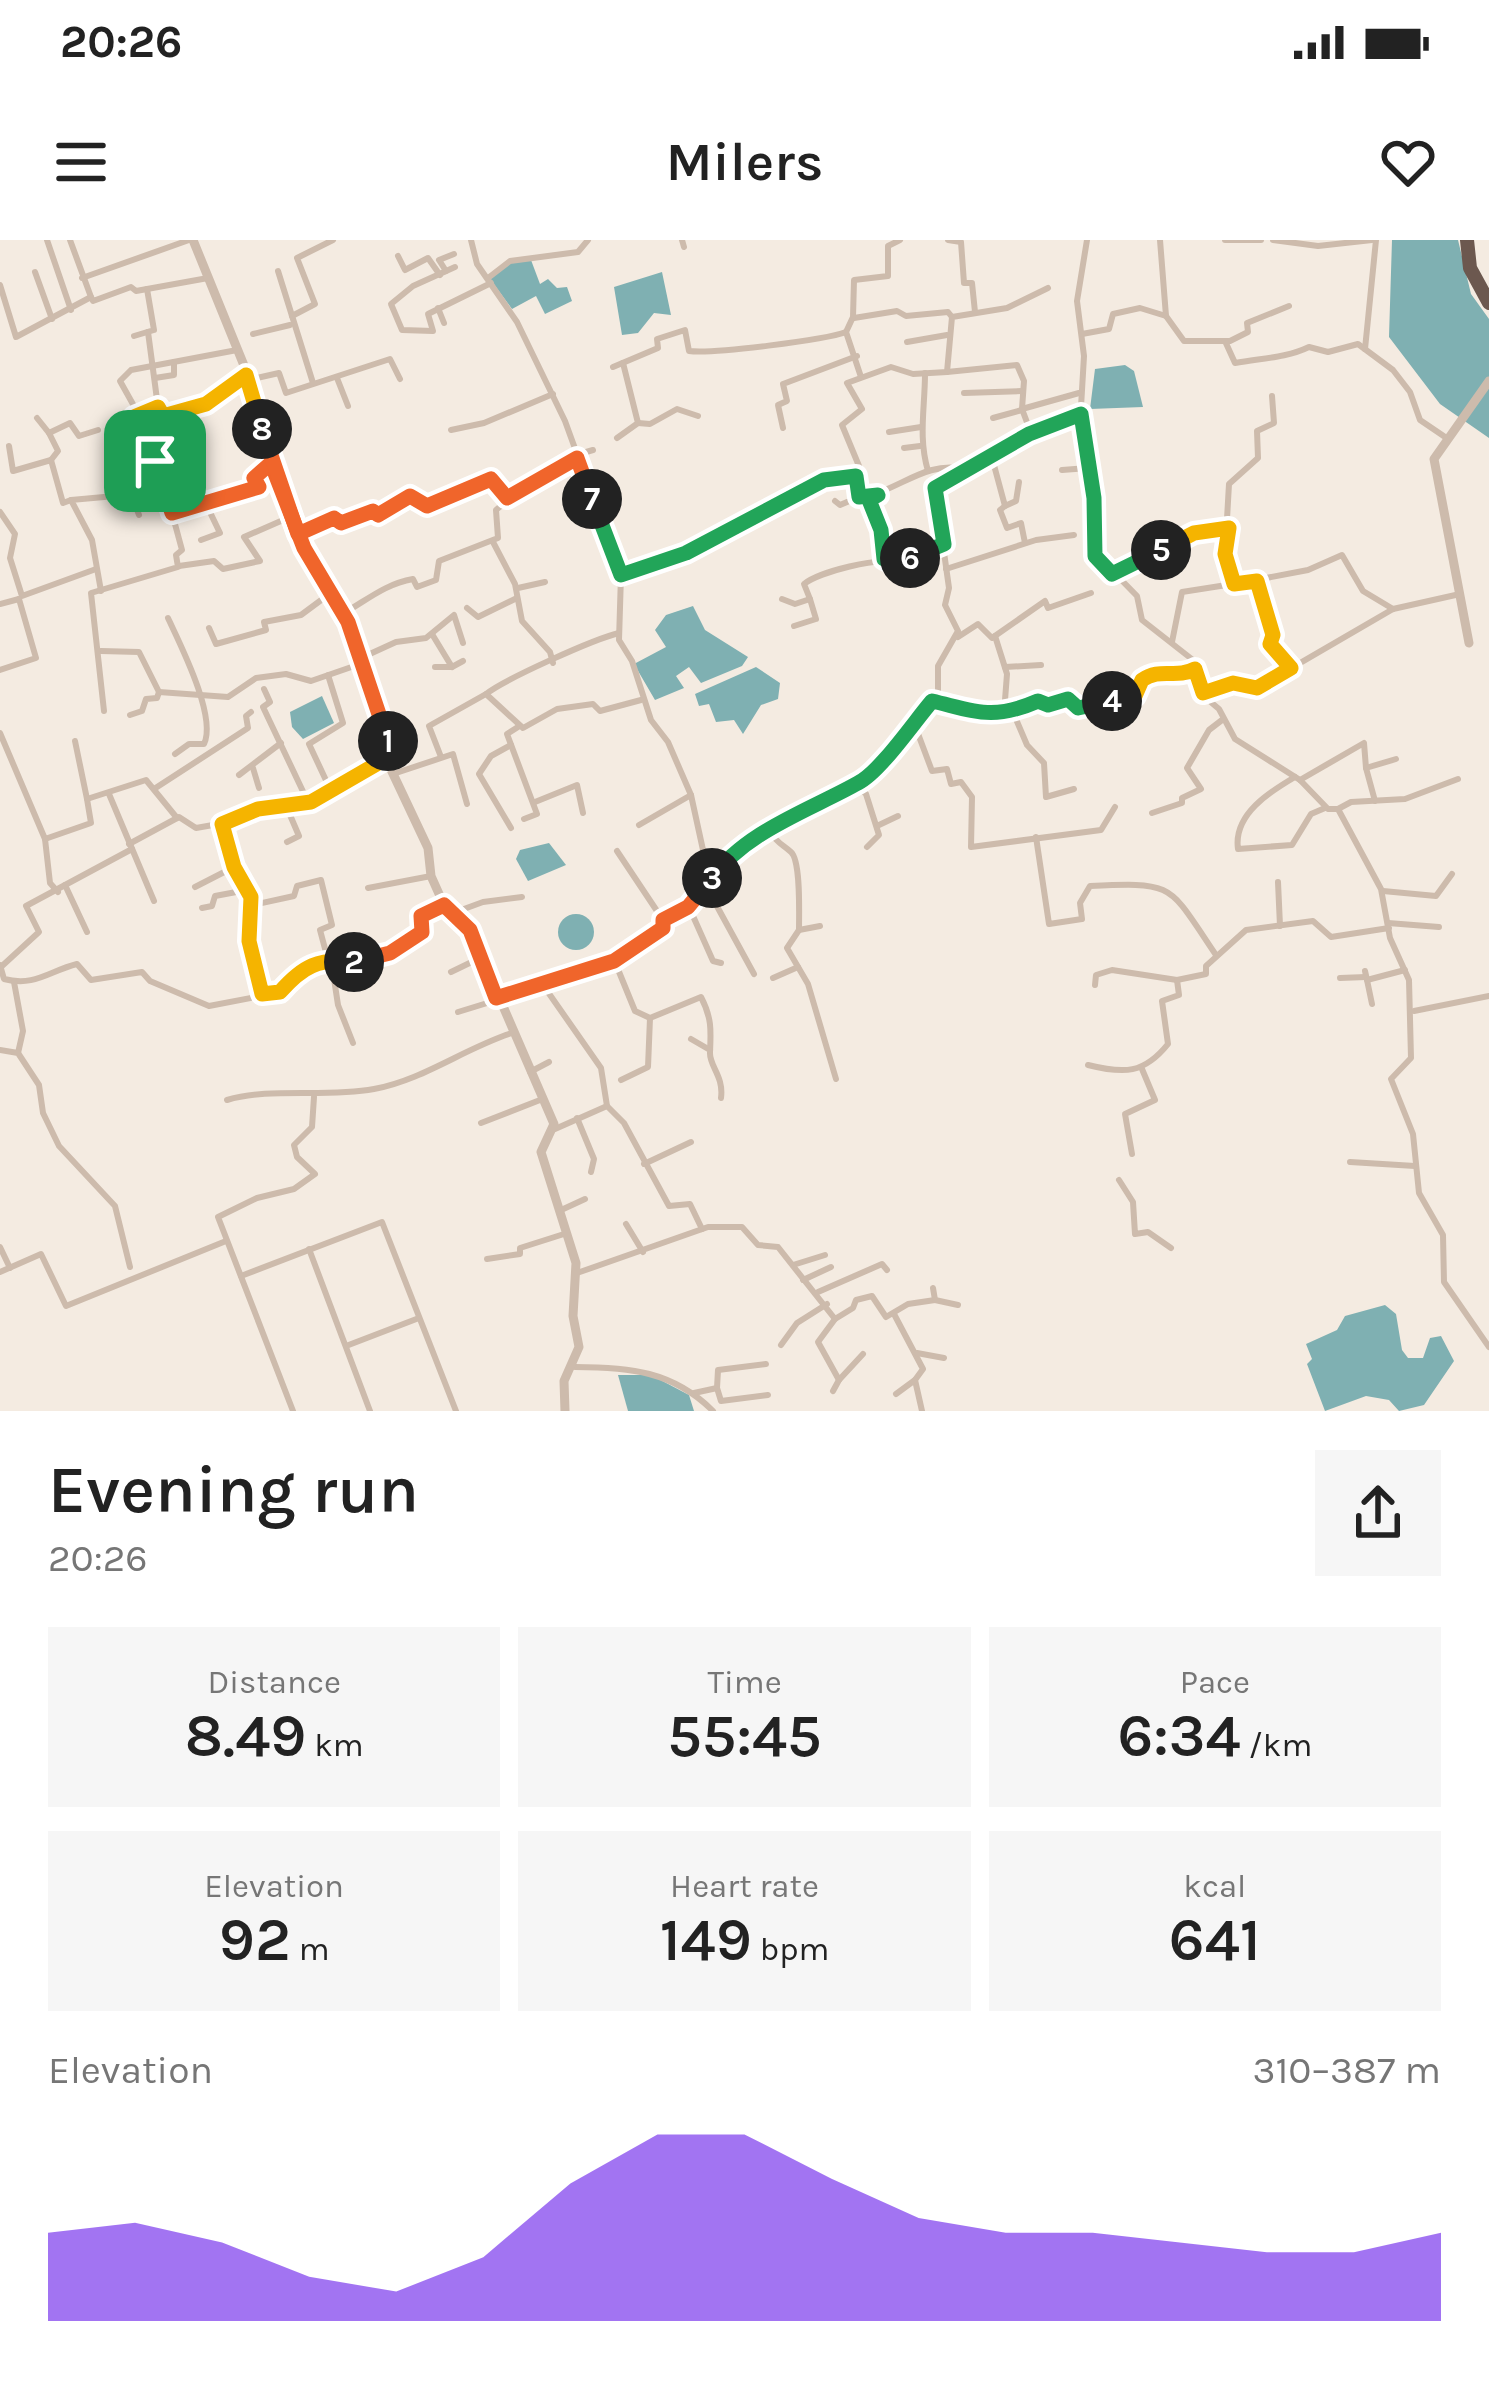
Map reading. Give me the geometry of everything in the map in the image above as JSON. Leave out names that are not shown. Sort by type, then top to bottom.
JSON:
[{"type":"highway","points":[[1467,240],[1489,303]]},
{"type":"street","points":[[47,240],[70,310]]},
{"type":"street","points":[[70,240],[93,301],[131,287],[147,289],[208,278]]},
{"type":"street","points":[[82,278],[191,240],[247,377],[271,463],[298,534],[344,613],[362,660],[386,727],[387,758],[428,848],[431,876],[448,909],[470,930],[555,1129]]},
{"type":"street","points":[[253,334],[291,321],[315,304],[297,258],[333,240]]},
{"type":"street","points":[[471,240],[477,264],[553,394],[621,575],[619,633],[641,700],[692,795],[701,845],[719,868]]},
{"type":"street","points":[[447,271],[392,304],[402,330],[433,331],[428,314],[489,280],[510,261],[578,251],[588,240]]},
{"type":"street","points":[[861,377],[846,332],[852,318],[854,280],[888,276],[888,246],[900,240]]},
{"type":"street","points":[[947,240],[962,242],[964,283],[972,284],[975,312]]},
{"type":"street","points":[[1087,240],[1078,273],[1082,334],[1078,393],[1094,498],[1092,550],[1136,596],[1142,620],[1172,642],[1195,669],[1203,693],[1234,739],[1298,778],[1328,809]]},
{"type":"street","points":[[1160,240],[1166,316],[1184,341],[1226,341],[1248,332],[1247,323],[1289,306]]},
{"type":"street","points":[[1226,240],[1261,240]]},
{"type":"street","points":[[1273,240],[1318,246],[1374,240],[1365,349]]},
{"type":"street","points":[[447,271],[439,260],[454,254]]},
{"type":"street","points":[[398,256],[405,270],[428,258],[447,271]]},
{"type":"street","points":[[278,271],[313,383]]},
{"type":"street","points":[[35,272],[52,320]]},
{"type":"street","points":[[0,285],[3,312],[16,337],[91,297]]},
{"type":"street","points":[[952,317],[1007,308],[1048,288]]},
{"type":"street","points":[[134,336],[154,330],[147,289]]},
{"type":"street","points":[[438,308],[444,323]]},
{"type":"street","points":[[1082,334],[1108,328],[1113,314],[1131,310],[1166,316]]},
{"type":"street","points":[[852,318],[897,311],[906,316],[947,312],[952,317]]},
{"type":"street","points":[[947,372],[946,335],[952,317]]},
{"type":"street","points":[[613,367],[658,348],[657,339],[685,330],[689,351],[701,352],[744,344],[778,346],[846,332]]},
{"type":"street","points":[[148,332],[163,416],[198,406],[247,377],[279,373],[286,393],[391,359],[400,379]]},
{"type":"street","points":[[907,342],[946,335]]},
{"type":"street","points":[[1226,341],[1235,363],[1268,354],[1288,358],[1309,346],[1328,352],[1358,344],[1394,370],[1410,392],[1420,420],[1450,437]]},
{"type":"street","points":[[139,415],[120,381],[136,367],[237,350]]},
{"type":"street","points":[[783,428],[778,405],[790,400],[783,384],[857,356]]},
{"type":"street","points":[[155,378],[174,375],[174,362]]},
{"type":"street","points":[[622,363],[638,423]]},
{"type":"street","points":[[859,497],[859,466],[842,425],[862,409],[848,383],[861,377],[890,367],[926,373],[1017,365],[1022,409],[1031,433]]},
{"type":"street","points":[[926,373],[927,412],[920,446],[928,471]]},
{"type":"street","points":[[338,378],[348,406]]},
{"type":"street","points":[[1469,643],[1434,459],[1489,381]]},
{"type":"street","points":[[964,393],[1022,392]]},
{"type":"street","points":[[993,418],[1078,393]]},
{"type":"street","points":[[451,430],[484,423],[492,415],[553,394]]},
{"type":"street","points":[[1234,584],[1225,554],[1229,484],[1258,458],[1257,431],[1274,423],[1272,396]]},
{"type":"street","points":[[158,407],[134,417],[172,513],[182,550],[176,554],[178,567]]},
{"type":"street","points":[[616,438],[638,423],[650,424],[677,410],[698,416]]},
{"type":"street","points":[[958,637],[945,605],[944,544],[934,491],[963,469],[1031,433],[1081,414]]},
{"type":"street","points":[[9,446],[13,471],[51,460],[58,451],[37,418]]},
{"type":"street","points":[[50,433],[70,423],[80,436],[98,430]]},
{"type":"street","points":[[890,433],[921,427]]},
{"type":"street","points":[[904,448],[920,446]]},
{"type":"street","points":[[553,663],[522,621],[517,594],[493,542],[500,519],[496,510],[507,498],[592,450]]},
{"type":"street","points":[[991,454],[1007,528],[1021,523],[1024,543]]},
{"type":"street","points":[[51,460],[63,502],[148,493],[142,466],[155,461]]},
{"type":"street","points":[[172,513],[259,487],[254,478],[271,463]]},
{"type":"street","points":[[1062,470],[1088,468]]},
{"type":"street","points":[[884,559],[881,530],[869,500],[928,471],[963,469]]},
{"type":"street","points":[[621,575],[686,553],[824,480],[856,476]]},
{"type":"street","points":[[298,534],[334,518],[341,523],[373,511],[378,515],[410,496],[427,506],[491,479],[507,498]]},
{"type":"street","points":[[989,513],[1016,501],[1019,482]]},
{"type":"street","points":[[835,501],[840,505],[878,495]]},
{"type":"street","points":[[131,496],[139,515]]},
{"type":"street","points":[[71,500],[92,540],[101,592]]},
{"type":"street","points":[[201,540],[220,533],[207,506]]},
{"type":"street","points":[[0,512],[15,534],[11,566],[36,658],[0,670]]},
{"type":"street","points":[[104,711],[91,593],[178,567],[214,561],[223,569],[250,566],[260,561],[244,537],[293,516]]},
{"type":"street","points":[[1112,574],[1194,533],[1229,528]]},
{"type":"street","points":[[946,569],[1024,543],[1074,536]]},
{"type":"street","points":[[344,613],[361,597],[402,581],[413,579],[417,586],[436,580],[439,560],[493,542]]},
{"type":"street","points":[[794,626],[816,619],[804,584],[813,577],[884,559],[895,564],[944,544]]},
{"type":"street","points":[[1172,642],[1182,592],[1257,581],[1342,555],[1363,590],[1393,610]]},
{"type":"street","points":[[0,569],[11,566]]},
{"type":"street","points":[[0,604],[96,569]]},
{"type":"street","points":[[1257,581],[1273,635],[1270,644],[1291,668]]},
{"type":"street","points":[[467,608],[478,616],[545,582]]},
{"type":"street","points":[[209,628],[216,644],[266,630],[264,622],[301,615],[332,592]]},
{"type":"street","points":[[458,1012],[614,961],[657,934],[663,920],[688,907],[719,868],[805,806],[856,785],[938,700],[938,666],[958,637],[978,624],[988,638],[995,636],[1045,601],[1048,608],[1091,593]]},
{"type":"street","points":[[1203,693],[1233,683],[1257,688],[1393,610],[1460,594]]},
{"type":"street","points":[[782,598],[795,604],[810,599]]},
{"type":"street","points":[[159,692],[230,696],[256,678],[286,674],[311,681],[432,634],[456,615],[463,643]]},
{"type":"street","points":[[168,618],[198,692],[206,743],[196,748],[189,744],[175,754]]},
{"type":"street","points":[[441,757],[430,725],[507,679],[553,663],[588,640],[619,633]]},
{"type":"street","points":[[432,634],[452,667]]},
{"type":"street","points":[[995,636],[1005,667],[1008,712],[1044,764],[1046,797],[1074,789]]},
{"type":"street","points":[[101,651],[139,652],[159,692],[157,698],[146,699],[142,711],[130,715]]},
{"type":"street","points":[[435,667],[463,661]]},
{"type":"street","points":[[1005,667],[1041,665]]},
{"type":"street","points":[[938,700],[976,715],[1008,712],[1038,701],[1048,705],[1068,699],[1078,708],[1139,692],[1149,675],[1177,675],[1195,669]]},
{"type":"street","points":[[328,675],[343,723],[309,744],[332,791]]},
{"type":"street","points":[[264,689],[270,702],[263,706],[308,802]]},
{"type":"street","points":[[486,694],[518,727]]},
{"type":"street","points":[[524,819],[536,814],[534,802],[507,733],[557,709],[593,704],[600,711],[641,700]]},
{"type":"street","points":[[154,789],[227,746],[248,728],[246,716],[251,712]]},
{"type":"street","points":[[1152,813],[1182,803],[1182,798],[1201,789],[1187,769],[1209,730],[1222,720]]},
{"type":"street","points":[[914,723],[932,771],[947,769],[951,784],[962,782],[972,797],[971,847],[1101,830],[1115,807]]},
{"type":"street","points":[[0,733],[45,839],[50,883],[58,892]]},
{"type":"street","points":[[45,839],[91,824],[75,741]]},
{"type":"street","points":[[239,775],[281,743]]},
{"type":"street","points":[[1375,801],[1364,743],[1276,787],[1244,818],[1238,849],[1292,845],[1311,814],[1405,800],[1458,779]]},
{"type":"street","points":[[511,746],[491,756],[479,774],[512,828]]},
{"type":"street","points":[[393,774],[453,754],[467,804]]},
{"type":"street","points":[[387,758],[308,802],[258,809],[222,824],[196,828],[184,817],[177,818],[58,892],[26,906],[39,932],[1,966],[2,980],[50,978],[78,964],[92,980],[142,972],[150,981],[209,1006],[277,993],[302,967],[330,960],[362,962],[390,953],[422,932],[424,913],[522,897]]},
{"type":"street","points":[[1366,768],[1396,759]]},
{"type":"street","points":[[253,768],[259,788]]},
{"type":"street","points":[[87,799],[146,780],[177,818]]},
{"type":"street","points":[[534,802],[577,785],[584,813]]},
{"type":"street","points":[[856,785],[879,825],[879,835],[867,847]]},
{"type":"street","points":[[109,794],[154,901]]},
{"type":"street","points":[[639,825],[692,795]]},
{"type":"street","points":[[287,808],[299,836],[287,842]]},
{"type":"street","points":[[1338,808],[1381,889],[1388,926],[1405,970],[1414,1011],[1411,1058],[1391,1079],[1413,1134],[1424,1208],[1443,1235],[1444,1282],[1489,1344]]},
{"type":"street","points":[[879,825],[898,816]]},
{"type":"street","points":[[222,824],[234,867],[253,905],[249,941],[262,994]]},
{"type":"street","points":[[770,832],[790,851],[800,872],[795,901],[800,929],[787,948],[817,1008],[815,1020],[836,1079]]},
{"type":"street","points":[[1036,837],[1049,924],[1082,919],[1080,903],[1090,886],[1146,881],[1175,896],[1193,914],[1216,955]]},
{"type":"street","points":[[617,851],[663,920]]},
{"type":"street","points":[[195,887],[234,867]]},
{"type":"street","points":[[1381,889],[1436,896],[1452,874]]},
{"type":"street","points":[[368,887],[431,876]]},
{"type":"street","points":[[253,905],[294,896],[297,886],[321,880],[332,926],[320,930],[338,1005],[353,1043]]},
{"type":"street","points":[[1278,882],[1280,926]]},
{"type":"street","points":[[65,885],[87,932]]},
{"type":"street","points":[[706,886],[754,974]]},
{"type":"street","points":[[202,908],[212,906],[215,896],[247,890]]},
{"type":"street","points":[[688,907],[712,961],[721,963]]},
{"type":"street","points":[[1095,986],[1096,975],[1112,970],[1177,980],[1206,974],[1216,955],[1234,945],[1246,930],[1313,921],[1331,938],[1388,926],[1439,927]]},
{"type":"street","points":[[800,929],[820,926]]},
{"type":"street","points":[[451,972],[482,957]]},
{"type":"street","points":[[614,961],[635,1010],[650,1018]]},
{"type":"street","points":[[773,978],[798,967]]},
{"type":"street","points":[[1340,977],[1405,970]]},
{"type":"street","points":[[1366,976],[1372,1004]]},
{"type":"street","points":[[1088,1065],[1118,1073],[1142,1069],[1168,1044],[1162,1001],[1179,995],[1177,980]]},
{"type":"street","points":[[14,982],[23,1031],[18,1053],[39,1085],[43,1113],[59,1146],[115,1206],[130,1267]]},
{"type":"street","points":[[541,982],[601,1068],[607,1106],[624,1124],[669,1206],[690,1204],[702,1229]]},
{"type":"street","points":[[1414,1011],[1489,996]]},
{"type":"street","points":[[650,1018],[701,997],[710,1017],[714,1045],[710,1050]]},
{"type":"street","points":[[621,1080],[648,1067],[650,1018]]},
{"type":"street","points":[[226,1100],[265,1091],[314,1097],[388,1085],[512,1033]]},
{"type":"street","points":[[692,1039],[710,1050],[723,1080],[721,1098]]},
{"type":"street","points":[[0,1050],[18,1053]]},
{"type":"street","points":[[530,1072],[549,1062]]},
{"type":"street","points":[[1132,1154],[1125,1114],[1156,1100],[1142,1069]]},
{"type":"street","points":[[292,1411],[218,1217],[256,1198],[294,1189],[315,1174],[297,1157],[294,1145],[312,1127],[314,1097]]},
{"type":"street","points":[[481,1123],[540,1100]]},
{"type":"street","points":[[565,1411],[564,1382],[575,1366],[576,1274],[574,1254],[556,1212],[555,1186],[541,1152],[555,1129],[607,1106]]},
{"type":"street","points":[[577,1118],[594,1159],[591,1172]]},
{"type":"street","points":[[644,1164],[692,1142]]},
{"type":"street","points":[[1350,1162],[1415,1166]]},
{"type":"street","points":[[1119,1180],[1133,1202],[1135,1234],[1148,1232],[1171,1248]]},
{"type":"street","points":[[556,1212],[585,1199]]},
{"type":"street","points":[[241,1276],[382,1222],[456,1411]]},
{"type":"street","points":[[626,1224],[643,1252]]},
{"type":"street","points":[[576,1274],[702,1229],[742,1227],[758,1245],[778,1247],[835,1319]]},
{"type":"street","points":[[488,1259],[520,1254],[520,1248],[564,1234]]},
{"type":"street","points":[[0,1272],[41,1254],[66,1306],[226,1241]]},
{"type":"street","points":[[0,1247],[10,1268]]},
{"type":"street","points":[[309,1249],[370,1411]]},
{"type":"street","points":[[793,1265],[826,1255]]},
{"type":"street","points":[[818,1292],[882,1264],[887,1270]]},
{"type":"street","points":[[802,1280],[831,1268]]},
{"type":"street","points":[[933,1288],[935,1300]]},
{"type":"street","points":[[839,1380],[818,1342],[835,1319],[854,1308],[856,1300],[872,1297],[886,1317],[908,1304],[935,1300],[958,1305]]},
{"type":"street","points":[[781,1346],[796,1323],[827,1304]]},
{"type":"street","points":[[894,1314],[923,1369],[896,1394]]},
{"type":"street","points":[[346,1346],[419,1318]]},
{"type":"street","points":[[917,1353],[944,1358]]},
{"type":"street","points":[[832,1390],[863,1354]]},
{"type":"street","points":[[766,1364],[718,1370],[717,1388],[721,1401],[768,1395]]},
{"type":"street","points":[[575,1366],[632,1367],[694,1393],[712,1411]]},
{"type":"street","points":[[915,1381],[922,1411]]},
{"type":"street","points":[[694,1393],[717,1388]]},
{"type":"water","points":[[1392,240],[1458,240],[1471,294],[1489,319],[1489,438],[1440,404],[1389,337]]},
{"type":"water","points":[[531,260],[540,284],[548,279],[557,288],[567,287],[572,301],[545,314],[536,296],[512,309],[490,279],[513,261]]},
{"type":"water","points":[[662,272],[671,315],[654,313],[638,333],[622,335],[614,287]]},
{"type":"water","points":[[1125,365],[1134,371],[1143,407],[1090,409],[1095,369]]},
{"type":"water","points":[[693,606],[705,630],[748,657],[742,666],[701,683],[689,667],[676,676],[684,688],[655,700],[634,664],[666,647],[655,630],[666,615]]},
{"type":"water","points":[[756,667],[780,683],[778,699],[761,705],[743,734],[734,720],[716,722],[709,704],[699,706],[695,694]]},
{"type":"water","points":[[322,696],[334,723],[303,739],[292,727],[290,712]]},
{"type":"water","points":[[549,843],[566,865],[528,881],[516,859],[520,850]]},
{"type":"water","points":[[576,914],[588,920],[594,932],[588,944],[576,950],[564,944],[558,932],[564,920]]},
{"type":"water","points":[[1385,1305],[1396,1314],[1402,1350],[1408,1358],[1423,1358],[1430,1338],[1441,1336],[1454,1361],[1424,1405],[1399,1411],[1389,1400],[1366,1396],[1325,1411],[1307,1364],[1312,1359],[1306,1344],[1337,1330],[1345,1316]]},
{"type":"water","points":[[618,1375],[651,1375],[689,1395],[694,1411],[628,1411]]},
{"type":"route","points":[[155,461],[134,417],[158,407],[163,416],[206,404],[220,388],[246,375],[261,414],[263,441],[280,478],[298,534],[334,518],[341,523],[373,511],[378,515],[410,496],[413,501],[423,499],[427,506],[491,479],[507,498],[577,458],[621,575],[686,553],[736,524],[789,502],[816,483],[856,476],[859,497],[878,495],[869,500],[871,512],[881,530],[884,559],[895,564],[944,544],[935,488],[1029,434],[1081,414],[1094,498],[1092,550],[1101,564],[1112,574],[1194,533],[1229,528],[1225,554],[1234,584],[1257,581],[1266,627],[1273,635],[1270,644],[1291,668],[1257,688],[1243,682],[1203,693],[1195,669],[1177,675],[1158,672],[1142,680],[1135,696],[1078,708],[1068,699],[1048,705],[1038,701],[1013,712],[976,715],[932,701],[868,776],[805,806],[754,840],[719,868],[688,907],[663,920],[657,934],[614,961],[496,998],[470,930],[444,905],[424,913],[422,932],[390,953],[362,962],[331,959],[302,967],[280,992],[267,996],[258,986],[249,941],[251,897],[234,867],[222,824],[242,820],[258,809],[301,806],[348,782],[387,758],[386,727],[348,622],[304,548],[298,534],[293,516],[280,478],[271,463],[254,478],[259,487],[172,513],[155,461]]}]
